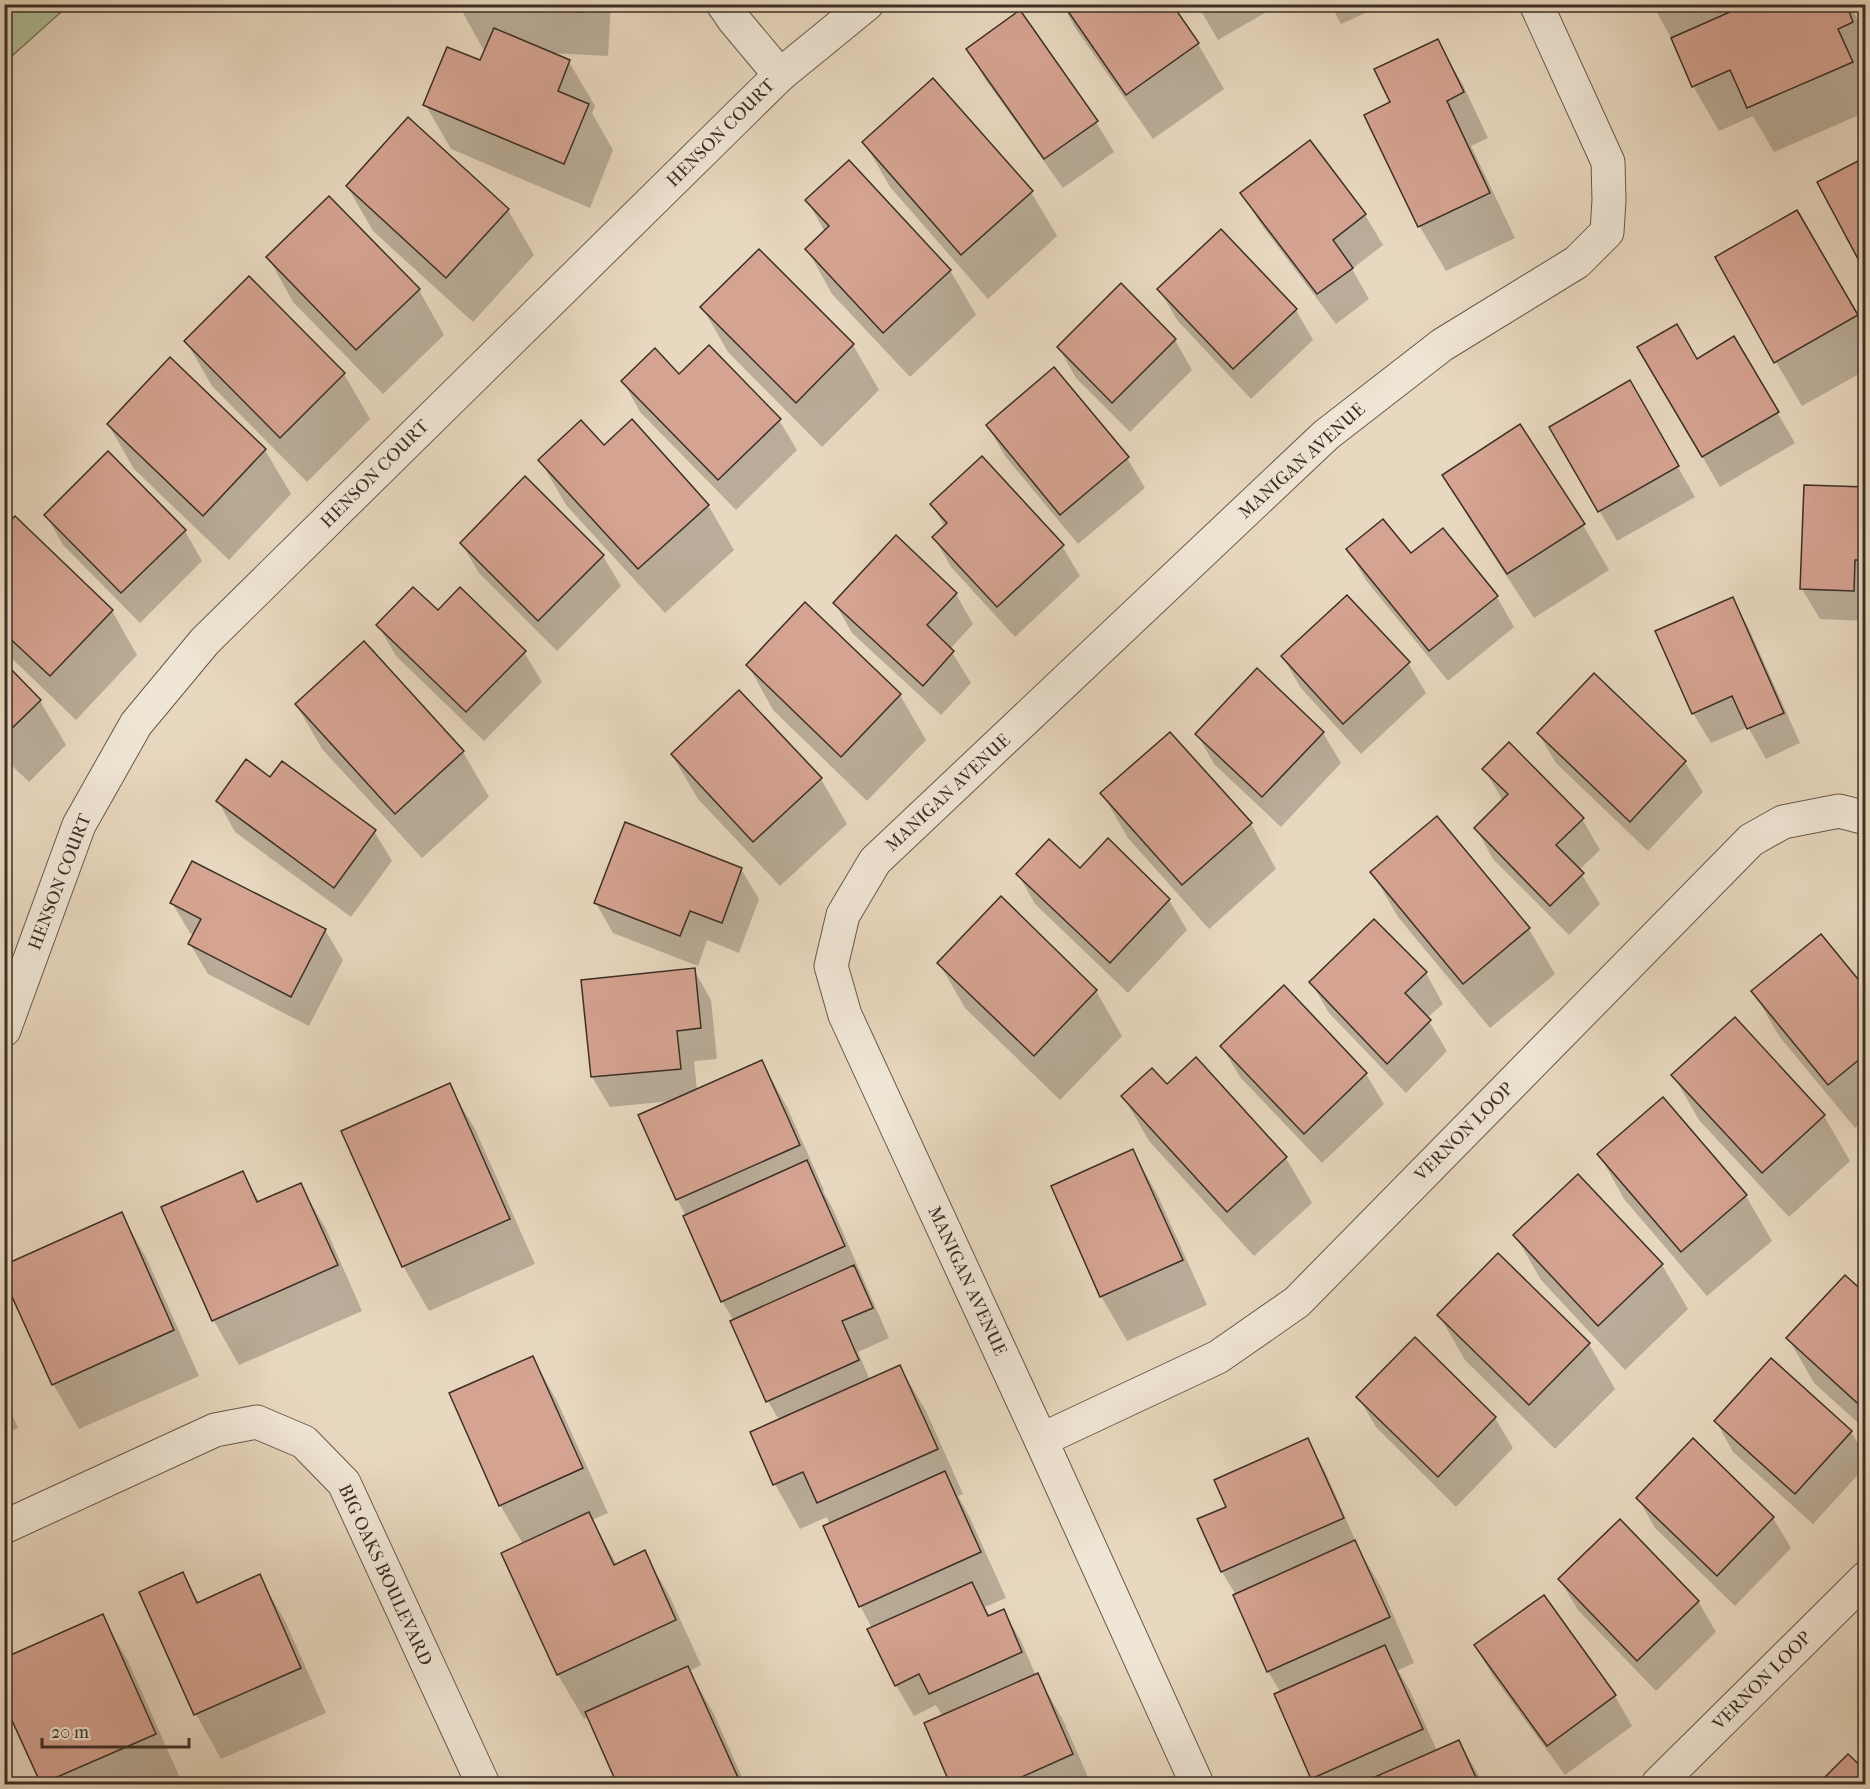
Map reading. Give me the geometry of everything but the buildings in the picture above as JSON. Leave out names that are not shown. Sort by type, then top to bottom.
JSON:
[{"type":"street","points":[[723,4],[780,75]]},
{"type":"street","name":"HENSON COURT","points":[[4,1030],[79,825],[136,724],[205,641],[780,75],[867,4]]},
{"type":"street","name":"MANIGAN AVENUE","points":[[1197,1785],[845,1015],[831,966],[843,915],[875,861],[1326,435],[1442,345],[1576,262],[1607,232],[1608,162],[1536,4]]},
{"type":"street","name":"VERNON LOOP","points":[[1041,1440],[1218,1357],[1297,1302],[1751,840],[1783,822],[1817,815],[1839,811],[1866,818]]},
{"type":"street","name":"BIG OAKS BOULEVARD","points":[[4,1527],[215,1430],[257,1422],[304,1442],[344,1483],[483,1785]]},
{"type":"street","name":"VERNON LOOP","points":[[1658,1785],[1866,1578]]},
{"type":"green space","points":[[5,4],[69,4],[69,5],[5,62]]}]
